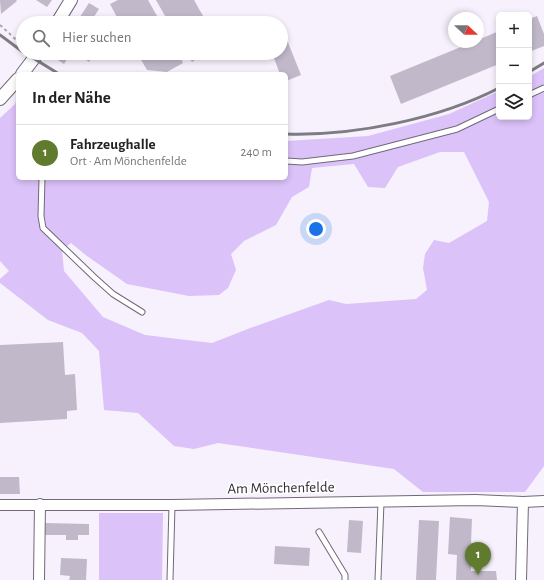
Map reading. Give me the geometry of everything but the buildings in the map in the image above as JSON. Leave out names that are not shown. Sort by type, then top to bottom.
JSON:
[{"type":"street","points":[[61,16],[71,0]]},
{"type":"street","points":[[25,72],[33,60]]},
{"type":"street","points":[[0,99],[16,82]]},
{"type":"street","name":"Am Mönchenfelde","points":[[0,505],[172,505],[475,500],[523,502],[544,501]]},
{"type":"street","points":[[521,580],[523,502]]},
{"type":"street","points":[[39,580],[40,504]]},
{"type":"lane","points":[[532,94],[544,88]]},
{"type":"lane","points":[[288,161],[302,162],[353,156],[457,129],[496,110]]},
{"type":"lane","points":[[42,180],[41,216],[43,228],[98,281],[114,294],[142,312]]},
{"type":"lane","points":[[378,580],[381,502]]},
{"type":"lane","points":[[170,580],[172,505]]},
{"type":"lane","points":[[320,532],[345,575],[345,580]]},
{"type":"path","points":[[0,25],[16,40]]},
{"type":"shaded area","points":[[544,68],[544,466],[525,492],[423,492],[394,469],[218,443],[194,449],[174,446],[138,413],[104,410],[99,351],[82,333],[48,320],[0,283],[0,279],[9,271],[0,261],[0,118],[15,104],[16,101],[16,180],[288,180],[288,141],[368,136],[449,114],[496,92],[496,120],[532,120],[532,75]],"holes":[[[440,152],[464,152],[489,202],[487,221],[449,243],[434,240],[425,254],[423,268],[427,290],[416,299],[346,304],[329,300],[212,343],[145,335],[103,317],[64,271],[62,250],[71,243],[127,284],[189,296],[219,295],[228,288],[236,270],[231,254],[244,241],[276,225],[292,197],[309,187],[312,168],[354,164],[368,187],[385,188],[398,167]]]},
{"type":"shaded area","points":[[99,513],[163,513],[162,580],[99,580]]},
{"type":"railway","points":[[0,35],[16,47]]},
{"type":"railway","points":[[36,60],[56,72]]},
{"type":"railway","points":[[532,70],[544,63]]},
{"type":"railway","points":[[288,134],[340,132],[396,123],[450,109],[496,89]]},
{"type":"place","name":"Fahrzeughalle","points":[[478,575]]}]
